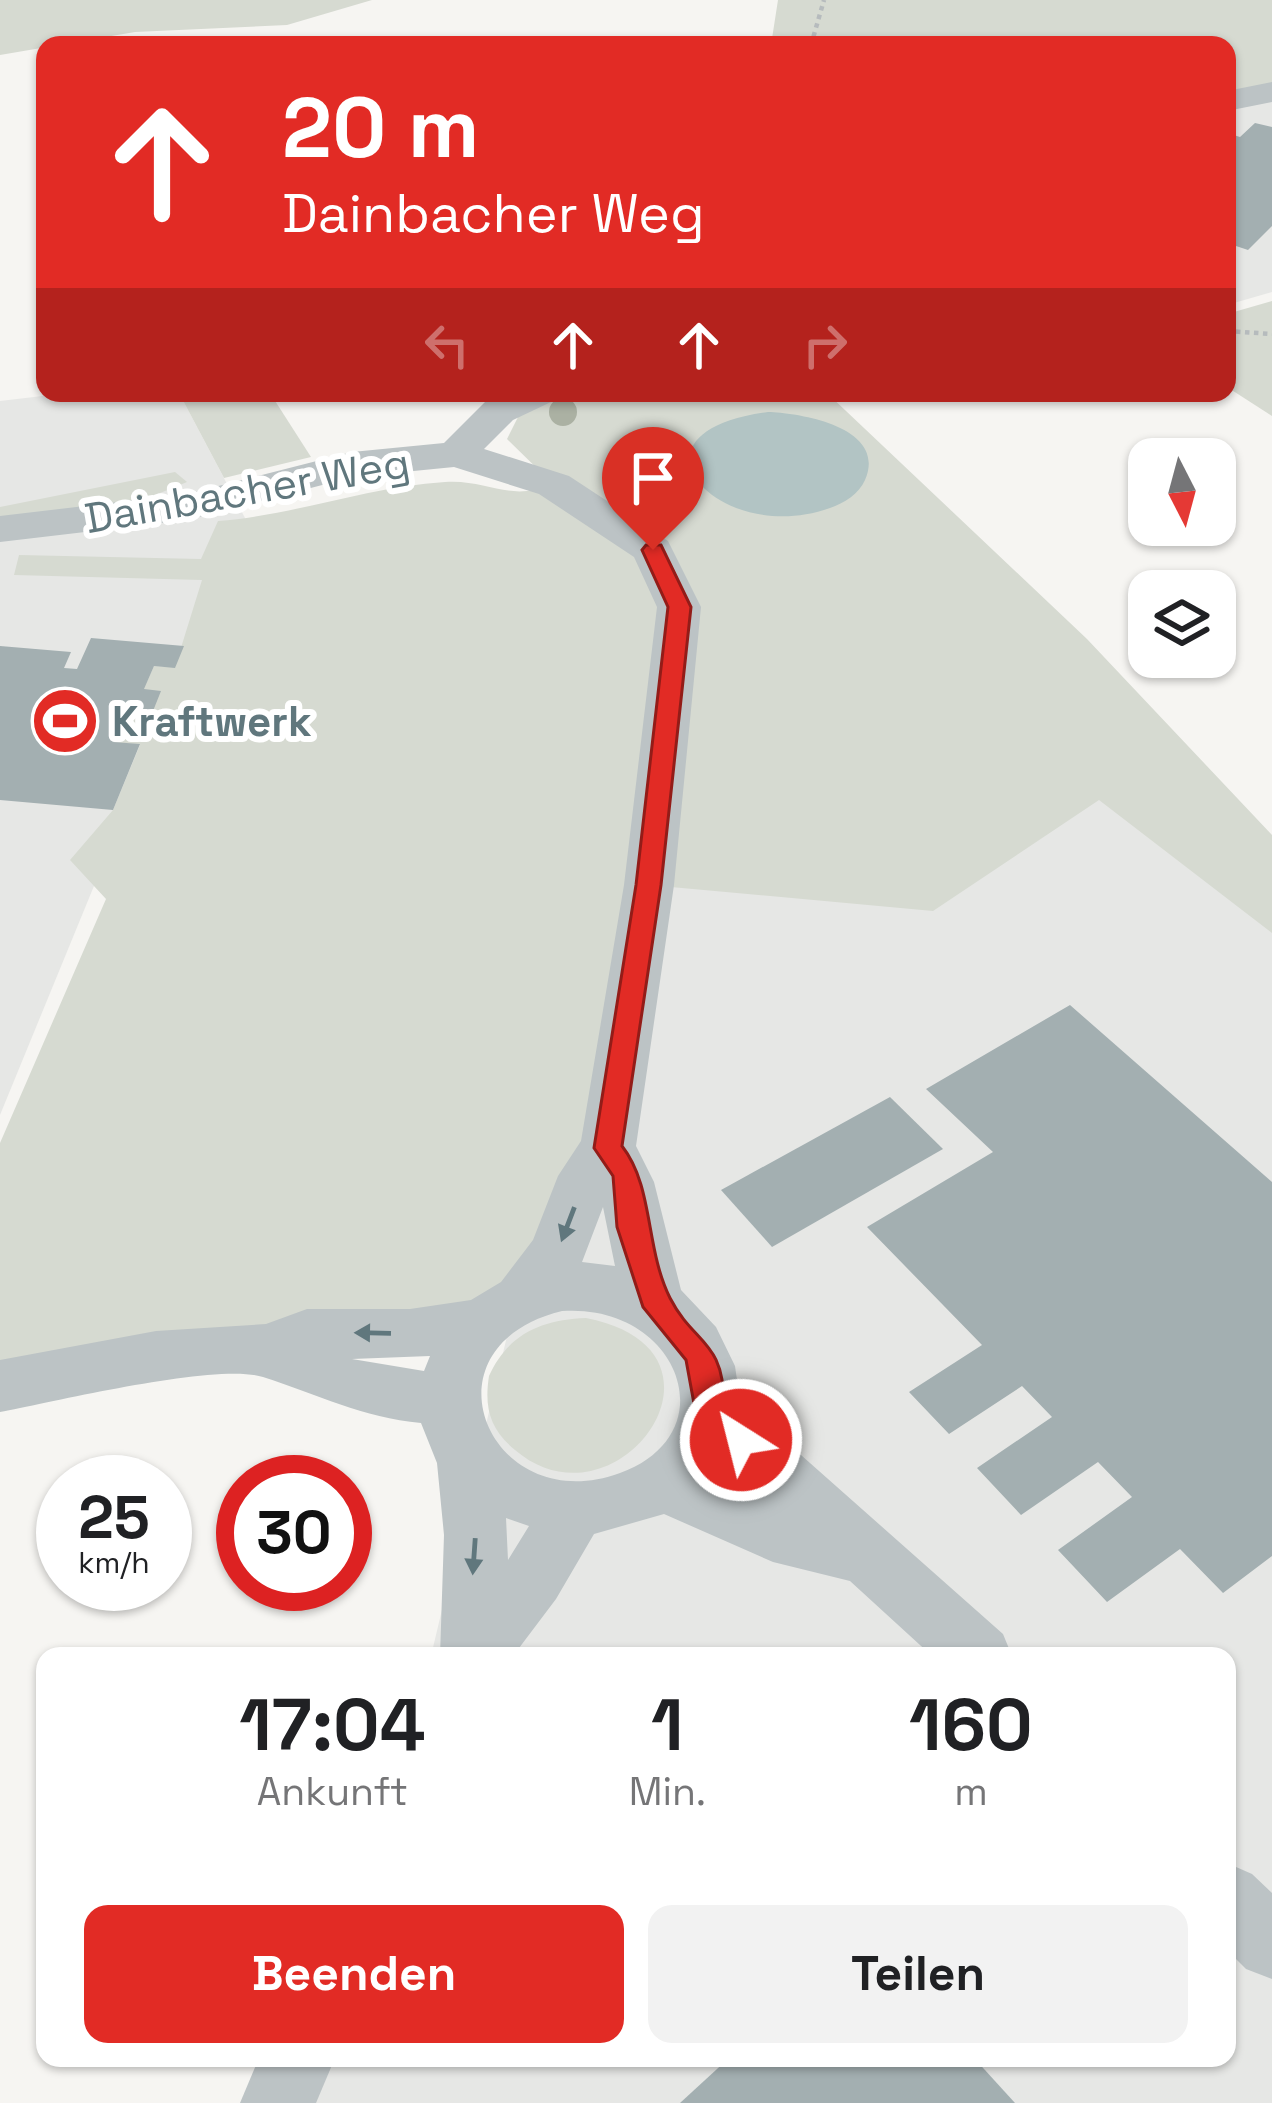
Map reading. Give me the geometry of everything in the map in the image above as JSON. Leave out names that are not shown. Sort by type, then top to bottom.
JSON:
[{"type":"street","points":[[1236,99],[1272,92]]},
{"type":"street","points":[[456,454],[499,411],[518,402]]},
{"type":"street","name":"Dainbacher Weg","points":[[0,529],[187,507],[352,465],[456,454],[554,485],[653,550],[680,607],[649,885],[608,1148],[586,1176],[558,1251],[502,1310]]},
{"type":"street","points":[[502,1310],[463,1346],[447,1397],[456,1440],[468,1460],[496,1486],[532,1503],[574,1509],[605,1507],[661,1482],[684,1462],[708,1411],[708,1381],[699,1353],[658,1307],[631,1227],[627,1174],[608,1148]]},
{"type":"street","points":[[0,1386],[156,1356],[268,1349],[307,1334],[410,1334],[592,1286],[627,1293],[658,1307]]},
{"type":"street","points":[[268,1349],[302,1371],[419,1398],[447,1397]]},
{"type":"street","points":[[708,1411],[969,1647]]},
{"type":"street","points":[[468,1460],[476,1535],[474,1647]]},
{"type":"street","points":[[661,1482],[773,1533],[872,1558]]},
{"type":"street","points":[[480,1647],[533,1578],[574,1509]]},
{"type":"street","points":[[1236,1908],[1272,1943]]},
{"type":"street","points":[[278,2103],[294,2067]]},
{"type":"path","points":[[814,36],[824,0]]},
{"type":"path","points":[[1236,332],[1272,334]]},
{"type":"shaded area","points":[[0,0],[372,0],[287,25],[36,36],[36,49],[0,55]]},
{"type":"shaded area","points":[[778,0],[1272,0],[1272,87],[1236,93],[1236,36],[772,36]]},
{"type":"shaded area","points":[[1272,99],[1272,292],[1236,302],[1236,108]]},
{"type":"shaded area","points":[[1272,301],[1272,416],[1236,393],[1236,311]]},
{"type":"shaded area","points":[[36,397],[36,402],[184,402],[245,518],[0,1115],[0,401]]},
{"type":"shaded area","points":[[184,402],[276,402],[311,457],[224,478]]},
{"type":"shaded area","points":[[550,402],[837,402],[1087,639],[1272,835],[1272,933],[1099,800],[933,911],[649,885],[627,1027],[523,1297],[0,1386],[0,1143],[106,899],[70,860],[113,810],[140,745],[113,742],[118,730],[125,730],[154,666],[175,667],[202,580],[14,575],[19,555],[201,559],[218,521],[416,485],[460,482],[524,491],[553,484],[507,439],[519,415]]},
{"type":"shaded area","points":[[768,412],[819,420],[853,435],[869,462],[859,490],[830,508],[789,516],[752,513],[720,500],[699,482],[690,462],[696,441],[721,424]]},
{"type":"shaded area","points":[[175,472],[187,482],[89,522],[0,529],[0,507]]},
{"type":"shaded area","points":[[1173,757],[1272,856],[1272,2103],[312,2103],[328,2067],[1236,2067],[1236,1647],[433,1647],[527,1252],[614,812]]},
{"type":"shaded area","points":[[586,1318],[635,1336],[659,1364],[663,1397],[651,1429],[626,1455],[592,1471],[554,1471],[515,1450],[494,1426],[487,1398],[489,1376],[506,1350],[528,1332]]},
{"type":"building","points":[[1255,123],[1272,127],[1272,226],[1248,250],[1236,246],[1236,136]]},
{"type":"building","name":"Kraftwerk","points":[[91,638],[184,646],[175,668],[154,666],[144,689],[161,691],[153,711],[134,710],[113,742],[140,744],[113,810],[0,800],[0,646],[71,652],[64,668],[77,669]]},
{"type":"building","points":[[1070,1005],[1272,1182],[1272,1556],[1223,1593],[1180,1549],[1107,1602],[1058,1550],[1132,1497],[1098,1462],[1021,1515],[977,1468],[1052,1417],[1022,1386],[949,1434],[909,1392],[982,1345],[867,1227],[993,1152],[926,1089]]},
{"type":"building","points":[[890,1097],[943,1149],[772,1247],[721,1190]]},
{"type":"building","points":[[719,2067],[982,2067],[1015,2103],[680,2103]]},
{"type":"place","name":"Kraftwerk","points":[[65,721]]},
{"type":"route","points":[[653,550],[680,607],[649,885],[608,1148],[627,1174],[631,1227],[658,1307],[682,1328],[699,1353],[708,1381],[708,1411],[741,1440]]}]
